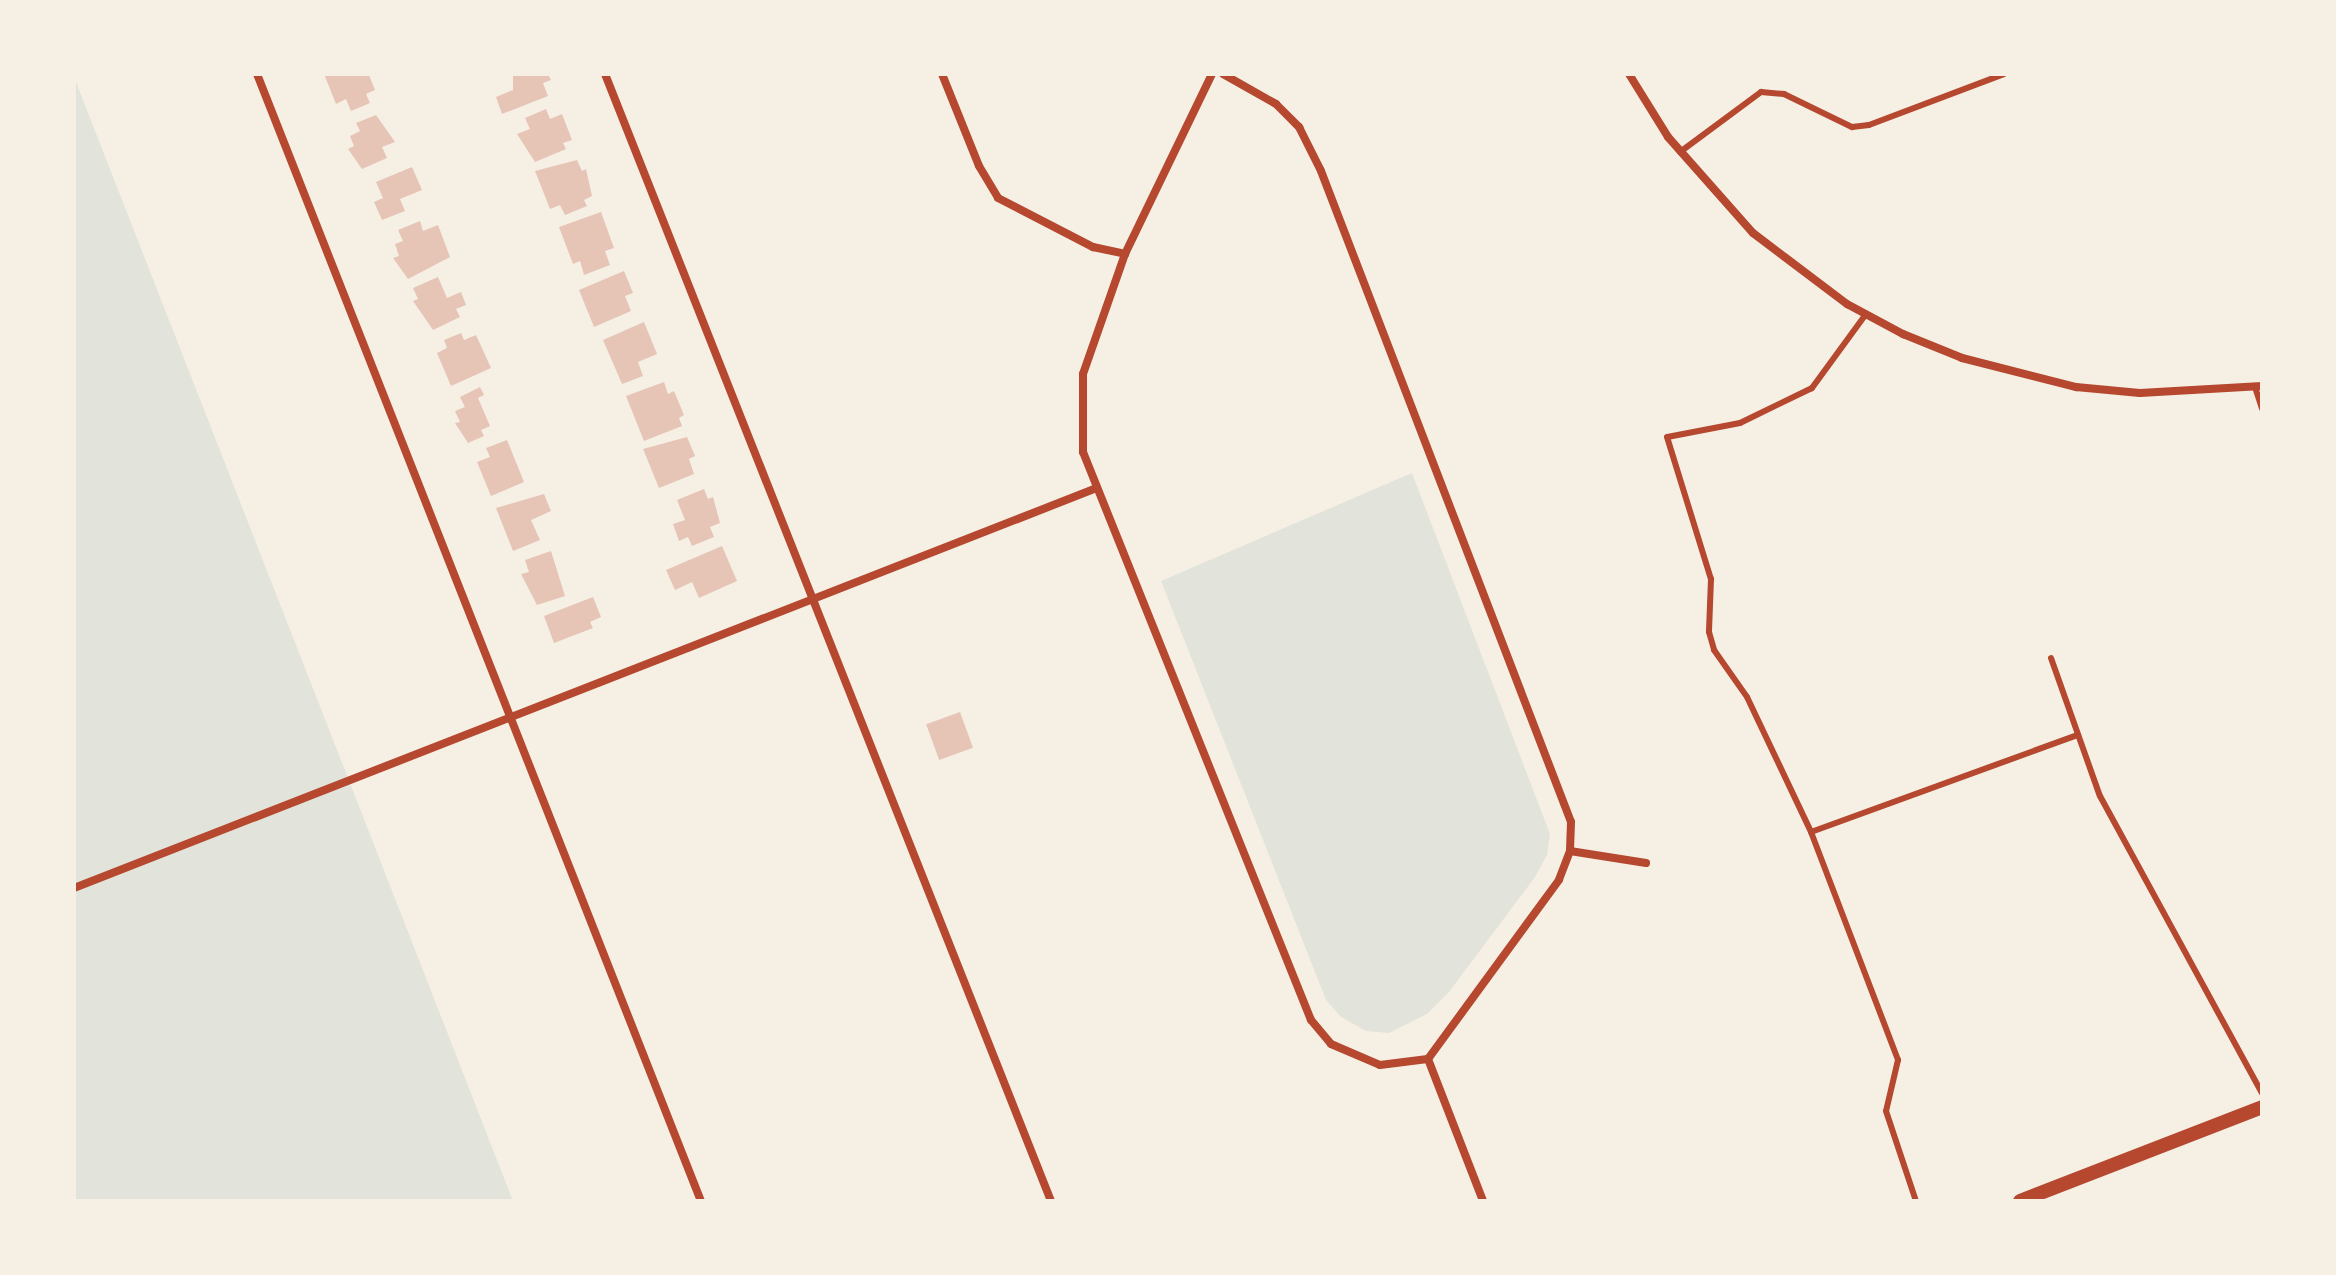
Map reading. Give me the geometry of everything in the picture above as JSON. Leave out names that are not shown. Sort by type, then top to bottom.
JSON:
[{"type":"street","points":[[257,74],[701,1201]]},
{"type":"street","points":[[605,74],[1051,1201]]},
{"type":"street","points":[[942,74],[979,166],[998,198],[1093,247],[1125,254]]},
{"type":"street","points":[[1212,74],[1125,254],[1083,374],[1083,452],[1311,1020],[1331,1044],[1380,1065],[1428,1059],[1559,880],[1570,851],[1571,822],[1321,171],[1299,127],[1276,104],[1223,74]]},
{"type":"street","points":[[1629,74],[1680,152],[1753,233],[1803,274],[1866,314],[1962,358],[2076,387],[2140,393],[2259,386]]},
{"type":"street","points":[[74,888],[1097,488]]},
{"type":"street","points":[[1570,851],[1646,863]]},
{"type":"street","points":[[1428,1059],[1483,1201]]},
{"type":"street","points":[[2020,1201],[2262,1107]]},
{"type":"lane","points":[[1680,152],[1761,92],[1784,94],[1852,127],[1869,125],[2004,74]]},
{"type":"lane","points":[[1866,314],[1812,388],[1740,423],[1667,437],[1711,579],[1709,632],[1714,650],[1747,697],[1811,832],[1898,1060],[1886,1111],[1916,1201]]},
{"type":"lane","points":[[2259,386],[2262,409]]},
{"type":"lane","points":[[2051,658],[2100,796],[2262,1093]]},
{"type":"lane","points":[[1811,832],[2078,735]]},
{"type":"shaded area","points":[[74,77],[348,778],[513,1201],[74,1201]]},
{"type":"shaded area","points":[[1412,473],[1550,834],[1547,855],[1535,877],[1449,992],[1427,1014],[1389,1033],[1366,1031],[1341,1017],[1326,1000],[1161,581]]},
{"type":"building","points":[[324,74],[369,75],[375,90],[366,94],[370,103],[351,111],[346,99],[336,104]]},
{"type":"building","points":[[513,74],[548,74],[551,80],[543,83],[548,96],[502,114],[496,97],[513,90]]},
{"type":"building","points":[[546,109],[550,119],[562,114],[572,140],[563,143],[566,149],[535,162],[517,134],[530,129],[525,118]]},
{"type":"building","points":[[376,115],[395,142],[382,147],[387,158],[362,169],[348,149],[354,146],[350,136],[360,131],[356,123]]},
{"type":"building","points":[[577,160],[582,171],[586,169],[592,196],[584,200],[587,206],[565,215],[560,205],[550,209],[535,171]]},
{"type":"building","points":[[412,167],[422,190],[400,199],[405,211],[382,220],[374,202],[383,198],[376,182]]},
{"type":"building","points":[[601,212],[614,248],[605,251],[610,265],[584,275],[580,261],[573,264],[559,227]]},
{"type":"building","points":[[420,221],[423,231],[438,225],[450,257],[408,279],[393,258],[399,256],[395,244],[403,241],[398,230]]},
{"type":"building","points":[[624,271],[633,293],[625,296],[631,311],[594,327],[579,290]]},
{"type":"building","points":[[438,277],[447,298],[461,292],[466,305],[456,309],[460,317],[433,330],[413,301],[418,299],[413,288]]},
{"type":"building","points":[[644,322],[657,354],[638,362],[643,376],[622,384],[603,340]]},
{"type":"building","points":[[461,333],[464,340],[476,335],[491,368],[451,386],[437,353],[447,348],[444,340]]},
{"type":"building","points":[[664,382],[668,394],[674,391],[684,415],[679,418],[682,426],[644,441],[626,396]]},
{"type":"building","points":[[480,387],[484,395],[478,398],[490,426],[481,430],[484,436],[468,443],[455,423],[460,422],[455,411],[465,407],[460,397]]},
{"type":"building","points":[[687,437],[695,456],[689,459],[694,474],[659,488],[643,449]]},
{"type":"building","points":[[507,440],[524,482],[491,496],[477,462],[490,457],[486,448]]},
{"type":"building","points":[[704,489],[708,499],[713,497],[720,523],[710,527],[714,537],[692,546],[688,537],[679,541],[673,524],[685,520],[677,500]]},
{"type":"building","points":[[544,494],[551,511],[531,520],[540,540],[513,551],[496,508]]},
{"type":"building","points":[[722,546],[737,581],[699,598],[692,582],[675,590],[666,570]]},
{"type":"building","points":[[551,551],[565,596],[537,605],[521,574],[529,572],[525,560]]},
{"type":"building","points":[[593,597],[601,617],[590,622],[593,628],[554,643],[544,616]]},
{"type":"building","points":[[960,712],[973,748],[939,760],[926,724]]}]
